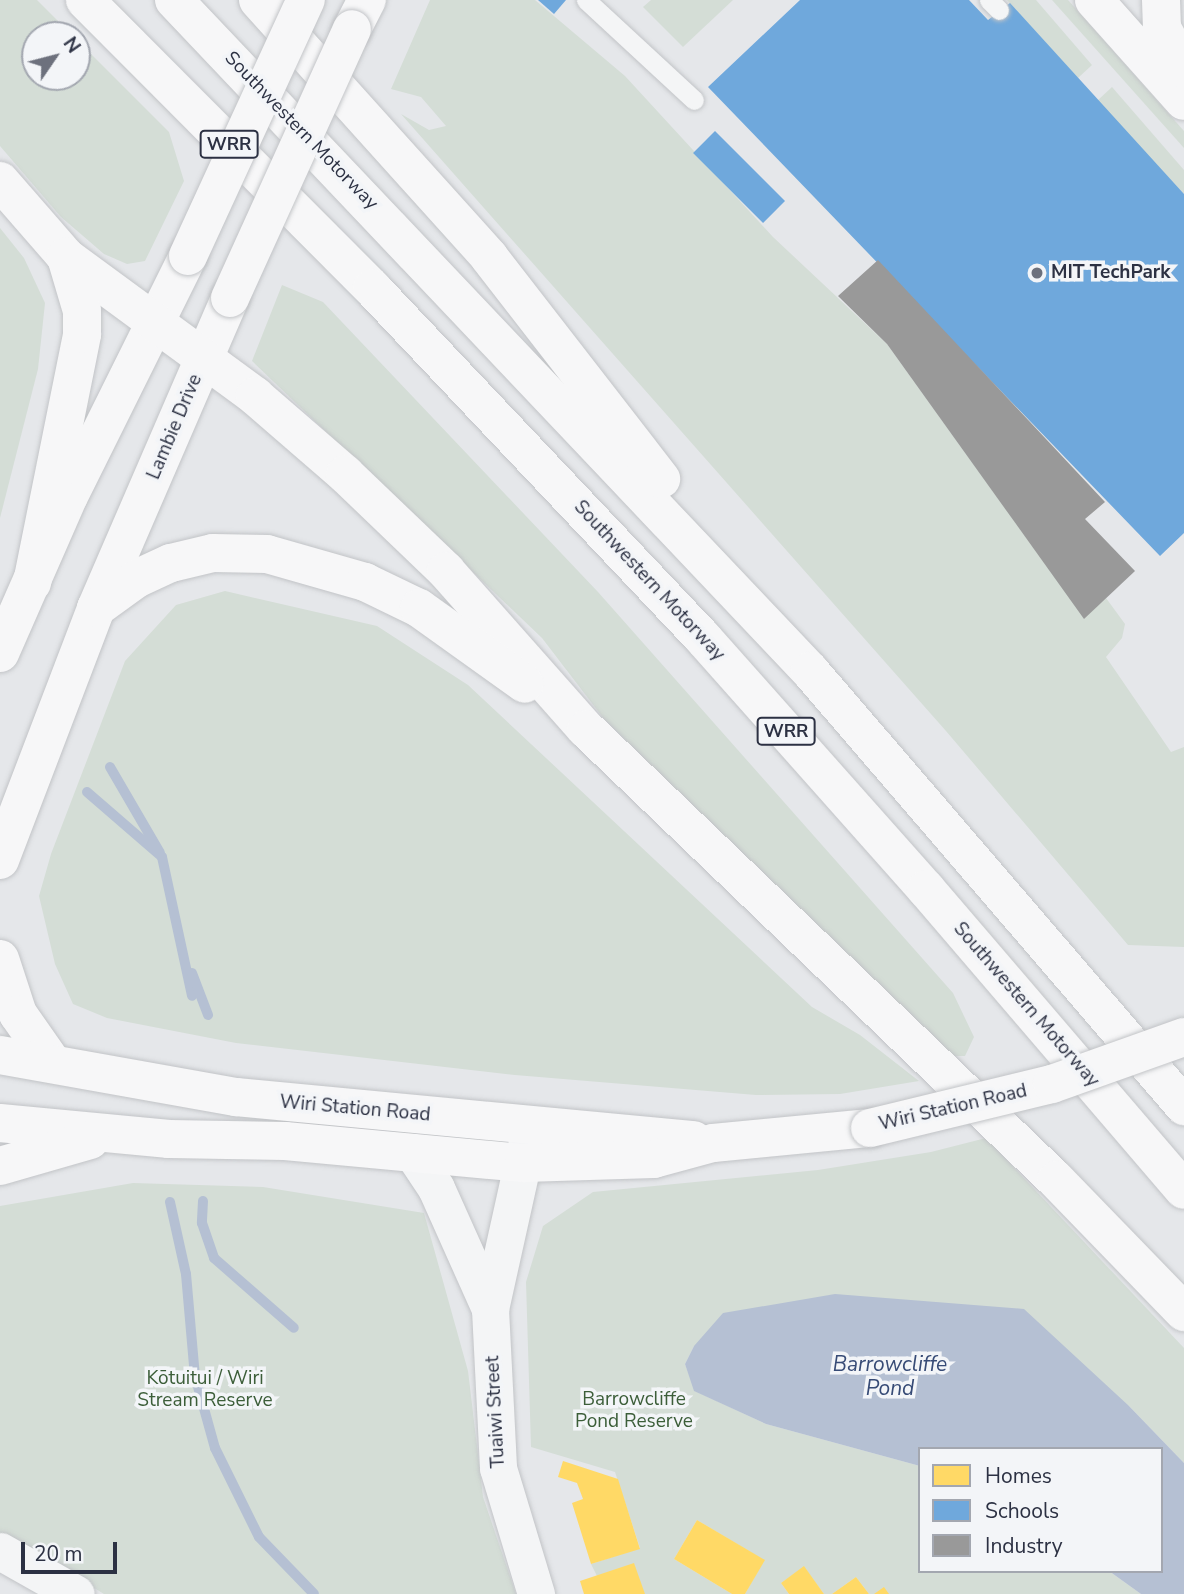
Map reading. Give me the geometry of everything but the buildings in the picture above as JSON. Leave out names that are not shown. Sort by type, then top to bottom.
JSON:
[{"type":"main road","name":"Southwestern Motorway","points":[[85,0],[382,298],[703,638],[926,888],[1184,1190]]},
{"type":"main road","name":"Southwestern Motorway","points":[[174,0],[810,671],[1184,1106]]},
{"type":"main road","points":[[258,0],[489,257],[810,671]]},
{"type":"main road","points":[[0,653],[69,496],[157,323],[306,0]]},
{"type":"main road","points":[[1094,0],[1184,101]]},
{"type":"main road","points":[[1161,0],[1162,28],[1184,69]]},
{"type":"main road","name":"Lambie Drive","points":[[0,860],[96,608],[230,298],[360,14]]},
{"type":"main road","points":[[0,181],[66,257],[204,359],[345,474],[446,571],[586,729],[1056,1180],[1184,1312]]},
{"type":"main road","points":[[32,583],[82,334],[82,311],[66,257]]},
{"type":"main road","points":[[96,608],[136,579],[171,563],[213,553],[267,554],[365,582],[419,608],[586,729]]},
{"type":"main road","points":[[0,959],[18,1014],[53,1064]]},
{"type":"main road","name":"Wiri Station Road","points":[[0,1123],[112,1134],[412,1152],[524,1163],[654,1159],[713,1143],[870,1128],[1052,1084],[1184,1037]]},
{"type":"main road","name":"Wiri Station Road","points":[[0,1055],[236,1097],[713,1143]]},
{"type":"main road","points":[[0,1166],[112,1134]]},
{"type":"street","name":"Tuaiwi Street","points":[[531,1125],[489,1309],[498,1468],[536,1594]]},
{"type":"street","name":"Tuaiwi Street","points":[[412,1152],[454,1226],[489,1309]]},
{"type":"street","points":[[0,1551],[76,1594]]},
{"type":"lane","points":[[586,0],[694,100]]},
{"type":"green space","points":[[0,0],[37,0],[58,21],[21,21],[21,91],[91,91],[91,54],[169,132],[184,181],[145,261],[127,264],[104,254],[61,217],[0,146]]},
{"type":"green space","points":[[430,0],[535,0],[625,76],[773,237],[887,344],[1084,618],[1106,598],[1125,624],[1122,638],[1106,657],[1171,752],[1184,747],[1184,947],[1128,945],[946,731],[401,114],[429,130],[446,126],[421,97],[391,89]]},
{"type":"green space","points":[[651,0],[733,0],[683,47],[643,7]]},
{"type":"green space","points":[[1007,0],[1036,0],[1092,65],[1078,78]]},
{"type":"green space","points":[[1052,0],[1068,0],[1184,131],[1184,148]]},
{"type":"green space","points":[[1112,87],[1184,170],[1184,194],[1097,101]]},
{"type":"green space","points":[[0,228],[24,258],[45,303],[38,369],[0,518]]},
{"type":"green space","points":[[282,285],[323,302],[598,592],[953,993],[974,1037],[965,1056],[947,1056],[604,719],[542,638],[252,361]]},
{"type":"green space","points":[[225,591],[377,626],[468,685],[812,1007],[860,1035],[919,1081],[840,1094],[756,1095],[515,1075],[236,1043],[107,1018],[73,1004],[55,964],[39,896],[51,854],[125,661],[176,605]]},
{"type":"green space","name":"Barrowcliffe Pond Reserve","points":[[986,1138],[1184,1348],[1184,1463],[1129,1406],[694,1346],[685,1364],[695,1391],[766,1424],[918,1465],[918,1573],[1112,1573],[1141,1594],[869,1594],[856,1577],[832,1594],[824,1594],[804,1567],[781,1583],[789,1594],[745,1594],[764,1560],[697,1520],[674,1559],[732,1594],[645,1594],[597,1576],[591,1564],[640,1548],[615,1472],[531,1447],[526,1282],[543,1226],[593,1192],[818,1170],[931,1152]]},
{"type":"green space","name":"Kōtuitui / Wiri Stream Reserve","points":[[133,1183],[263,1187],[424,1213],[468,1371],[483,1497],[516,1594],[104,1594],[23,1544],[0,1536],[0,1206]]},
{"type":"water","name":"Barrowcliffe Pond","points":[[835,1294],[1024,1309],[1129,1406],[1184,1463],[1184,1594],[1141,1594],[1112,1573],[1163,1573],[1163,1447],[918,1447],[918,1465],[766,1424],[694,1391],[685,1364],[694,1346],[723,1313]]},
{"type":"waterway","points":[[110,767],[160,853]]},
{"type":"waterway","points":[[87,792],[162,857],[192,996]]},
{"type":"waterway","points":[[192,973],[208,1015]]},
{"type":"waterway","points":[[203,1201],[202,1223],[214,1258],[294,1328]]},
{"type":"waterway","points":[[170,1202],[186,1274],[195,1376],[215,1448],[259,1537],[314,1594]]},
{"type":"place","name":"MIT TechPark","points":[[1037,273]]}]
